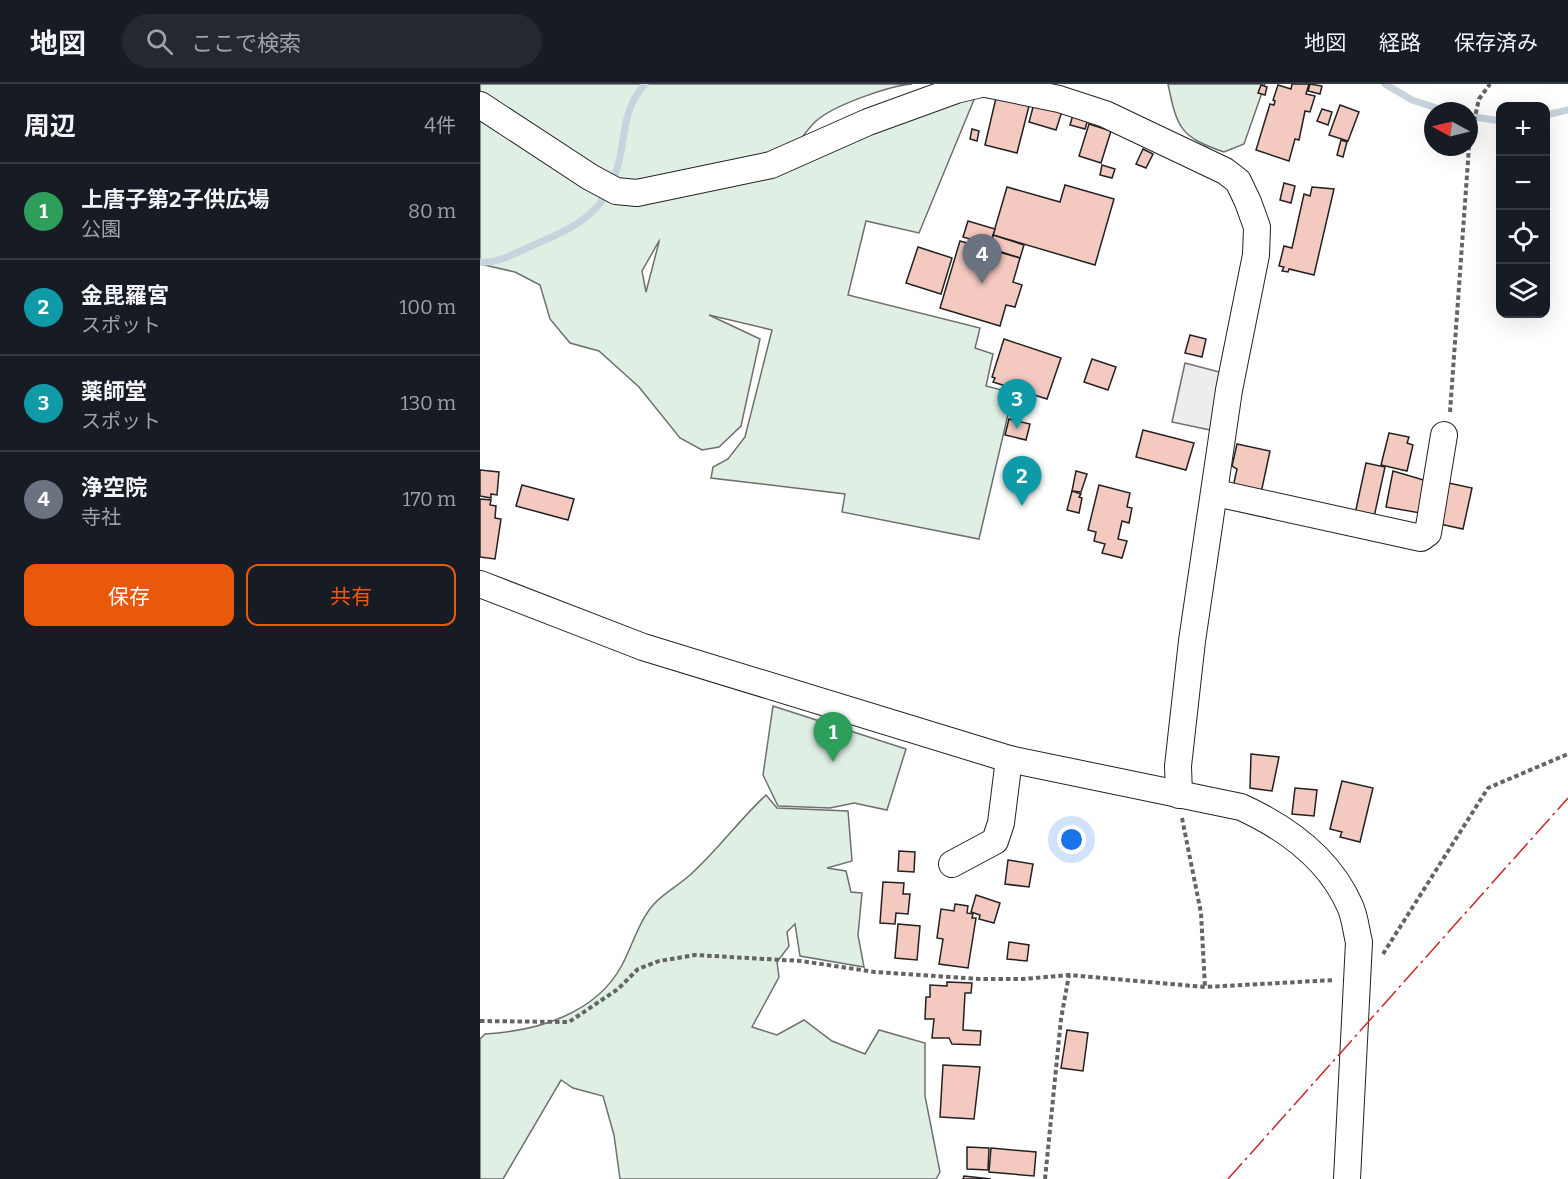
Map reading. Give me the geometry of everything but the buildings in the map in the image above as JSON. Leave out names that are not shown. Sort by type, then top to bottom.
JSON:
[{"type":"street","points":[[480,105],[590,177],[616,191],[638,193],[771,165],[868,122],[956,90],[981,84]]},
{"type":"street","points":[[986,84],[1059,99],[1105,114],[1225,171],[1238,181],[1257,226],[1256,255],[1229,390],[1216,492],[1192,641],[1178,766],[1179,795]]},
{"type":"street","points":[[1216,492],[1421,538],[1428,533],[1444,435]]},
{"type":"street","points":[[480,584],[643,647],[1009,759],[1241,807],[1273,822],[1305,845],[1329,871],[1350,906],[1359,942],[1347,1179]]},
{"type":"street","points":[[952,864],[995,842],[1001,823],[1009,759]]},
{"type":"path","points":[[1478,103],[1490,84]]},
{"type":"path","points":[[1444,435],[1451,405],[1468,156]]},
{"type":"path","points":[[480,1021],[569,1022],[618,989],[638,969],[659,961],[695,955],[801,961],[875,972],[979,979],[1023,979],[1069,975],[1205,987],[1358,979],[1371,972],[1488,788],[1568,754]]},
{"type":"path","points":[[1179,795],[1201,913],[1205,987]]},
{"type":"path","points":[[1045,1179],[1061,1019],[1069,975]]},
{"type":"green space","points":[[480,84],[912,84],[875,93],[833,110],[814,123],[793,149],[978,90],[919,233],[866,221],[848,295],[980,328],[975,348],[993,354],[986,386],[1013,393],[979,539],[842,512],[845,494],[711,478],[713,467],[728,459],[745,437],[772,330],[709,315],[760,339],[741,426],[719,447],[702,450],[680,438],[639,387],[599,351],[570,343],[550,319],[540,285],[515,272],[480,264]],"holes":[[[659,241],[646,292],[642,271]]]},
{"type":"green space","points":[[1168,84],[1265,84],[1244,144],[1224,152],[1198,141],[1183,129],[1174,111]]},
{"type":"green space","points":[[773,706],[906,749],[887,810],[854,803],[830,808],[778,806],[763,775]]},
{"type":"green space","points":[[766,795],[777,808],[848,811],[852,861],[827,868],[846,871],[851,892],[862,893],[858,935],[864,967],[800,956],[795,924],[787,932],[789,946],[777,962],[779,977],[752,1027],[777,1035],[804,1020],[832,1041],[865,1054],[879,1030],[925,1043],[925,1096],[940,1172],[936,1179],[620,1179],[614,1135],[603,1096],[573,1088],[561,1080],[503,1179],[480,1179],[480,1039],[485,1034],[544,1024],[581,1008],[597,996],[611,982],[622,965],[640,925],[654,904],[686,879]]},
{"type":"shaded area","points":[[1185,363],[1227,374],[1215,431],[1172,422]]},
{"type":"waterway","points":[[480,262],[502,259],[554,236],[570,228],[595,209],[612,184],[618,167],[628,114],[645,84]]},
{"type":"waterway","points":[[1385,84],[1412,100],[1424,104]]},
{"type":"waterway","points":[[1550,114],[1568,110]]},
{"type":"waterway","points":[[1478,117],[1496,120]]},
{"type":"power","points":[[1228,1179],[1568,798]]},
{"type":"place","name":"浄空院","points":[[982,284]]},
{"type":"place","name":"薬師堂","points":[[1017,429]]},
{"type":"place","name":"金毘羅宮","points":[[1022,506]]},
{"type":"place","name":"上唐子第2子供広場","points":[[833,762]]}]
